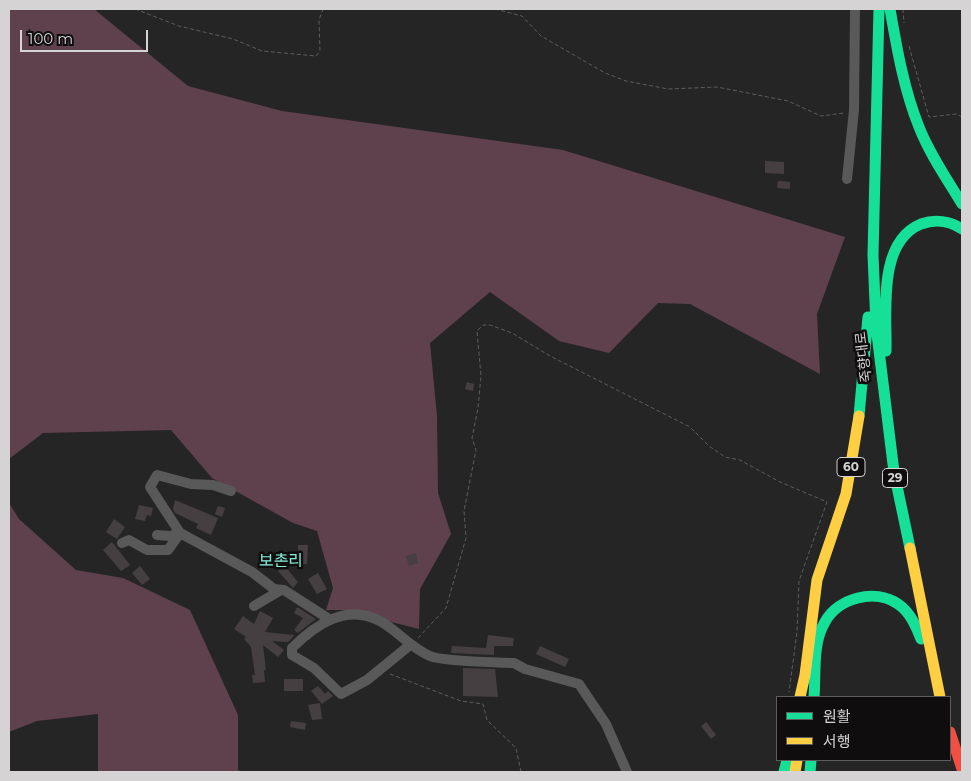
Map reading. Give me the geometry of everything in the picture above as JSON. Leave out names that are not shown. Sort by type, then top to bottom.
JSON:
[{"type":"main road","name":"죽향대로","points":[[879,9],[873,256],[876,326],[884,400],[904,526],[940,696]]},
{"type":"main road","points":[[890,9],[898,55],[915,117],[934,158],[962,204]]},
{"type":"main road","points":[[884,400],[888,300],[894,251],[907,233],[927,222],[942,221],[962,229]]},
{"type":"main road","name":"60","points":[[801,696],[817,580],[846,494],[859,420],[873,256]]},
{"type":"main road","points":[[814,696],[818,644],[824,622],[840,606],[855,597],[878,596],[894,602],[906,611],[918,629],[936,680]]},
{"type":"main road","points":[[951,735],[962,769]]},
{"type":"street","points":[[848,179],[854,110],[855,9]]},
{"type":"street","points":[[231,491],[213,485],[192,484],[157,475],[150,487],[180,533],[252,572],[274,589],[281,590],[329,619]]},
{"type":"street","points":[[157,535],[170,536],[180,533]]},
{"type":"street","points":[[122,543],[130,540],[147,550],[168,550],[180,533]]},
{"type":"street","points":[[254,606],[281,590]]},
{"type":"street","points":[[410,645],[367,680],[341,694],[314,668],[292,655],[292,648],[320,623],[329,619],[356,615],[380,621],[410,645],[432,657],[514,663],[525,669],[579,684],[606,724],[627,772]]},
{"type":"path","points":[[135,9],[179,26],[233,38],[262,52],[316,56],[320,51],[319,20],[323,9]]},
{"type":"path","points":[[495,9],[522,16],[540,36],[605,73],[626,80],[668,89],[717,87],[754,93],[788,101],[821,116],[832,116],[854,110]]},
{"type":"path","points":[[903,9],[905,26]]},
{"type":"path","points":[[908,44],[929,117],[956,114],[962,117]]},
{"type":"path","points":[[410,645],[446,608],[466,538],[464,511],[476,450],[472,438],[478,408],[481,376],[478,331],[484,325],[490,325],[512,333],[550,356],[676,419],[690,427],[725,457],[740,460],[780,482],[826,502],[800,581],[797,632],[788,696]]},
{"type":"path","points":[[380,670],[461,701],[483,704],[487,720],[516,748],[521,772]]},
{"type":"shaded area","points":[[9,9],[94,9],[188,86],[282,111],[563,150],[845,237],[817,314],[820,374],[690,304],[658,303],[609,353],[559,341],[490,292],[430,343],[437,416],[438,493],[451,534],[420,589],[419,629],[344,610],[326,610],[333,588],[317,531],[293,523],[212,478],[171,430],[43,433],[9,459]]},
{"type":"shaded area","points":[[9,503],[19,519],[76,570],[123,578],[190,610],[238,715],[238,770],[243,772],[98,772],[98,714],[37,721],[9,732]]},
{"type":"building","points":[[765,161],[784,162],[784,174],[765,173]]},
{"type":"building","points":[[778,181],[790,182],[790,189],[777,188]]},
{"type":"building","points":[[467,382],[474,384],[473,391],[465,389]]},
{"type":"building","points":[[175,500],[218,518],[211,535],[196,528],[198,524],[175,513],[173,509]]},
{"type":"building","points":[[139,505],[153,508],[151,516],[147,515],[145,521],[135,519]]},
{"type":"building","points":[[218,506],[225,508],[222,517],[215,514]]},
{"type":"building","points":[[114,519],[125,527],[117,539],[106,532]]},
{"type":"building","points":[[112,542],[130,565],[121,571],[103,550]]},
{"type":"building","points":[[298,545],[308,545],[307,564],[298,564]]},
{"type":"building","points":[[416,553],[418,563],[409,566],[406,556]]},
{"type":"building","points":[[284,565],[298,582],[293,588],[278,571]]},
{"type":"building","points":[[140,566],[150,579],[142,585],[132,573]]},
{"type":"building","points":[[318,573],[327,589],[317,594],[308,579]]},
{"type":"building","points":[[297,607],[316,619],[298,633],[294,630],[303,618],[294,613]]},
{"type":"building","points":[[260,611],[273,618],[265,632],[294,635],[288,642],[272,641],[284,650],[278,657],[263,645],[266,670],[264,670],[265,682],[253,683],[252,675],[255,675],[251,647],[244,639],[246,637],[234,629],[243,616],[254,624]]},
{"type":"building","points":[[488,635],[514,638],[513,646],[494,646],[494,655],[451,653],[452,646],[486,648]]},
{"type":"building","points":[[540,646],[569,659],[565,667],[536,654]]},
{"type":"building","points":[[463,668],[495,669],[498,697],[463,696]]},
{"type":"building","points":[[284,679],[303,679],[303,691],[284,691]]},
{"type":"building","points":[[318,686],[325,694],[328,691],[333,696],[322,704],[311,691]]},
{"type":"building","points":[[320,703],[322,719],[312,720],[308,705]]},
{"type":"building","points":[[291,721],[306,723],[305,730],[290,727]]},
{"type":"building","points":[[706,722],[716,735],[711,739],[701,726]]},
{"type":"traffic: fast","points":[[879,9],[873,255],[876,326],[894,472],[910,548]]},
{"type":"traffic: fast","points":[[890,9],[909,99],[919,127],[939,167],[962,204]]},
{"type":"traffic: fast","points":[[886,351],[887,280],[897,246],[907,233],[926,222],[942,222],[962,229]]},
{"type":"traffic: fast","points":[[859,416],[868,317]]},
{"type":"traffic: fast","points":[[814,696],[815,658],[821,630],[831,614],[848,602],[868,596],[889,599],[906,611],[915,624],[921,639]]},
{"type":"traffic: fast","points":[[784,772],[787,761]]},
{"type":"traffic: fast","points":[[810,772],[811,761]]},
{"type":"traffic: slow","points":[[805,675],[817,580],[846,494],[859,416]]},
{"type":"traffic: slow","points":[[910,548],[940,696]]},
{"type":"traffic: slow","points":[[800,696],[805,675]]},
{"type":"traffic: slow","points":[[795,772],[797,761]]},
{"type":"traffic: jam","points":[[951,735],[962,769]]},
{"type":"district","name":"보촌리","points":[[281,561]]}]
